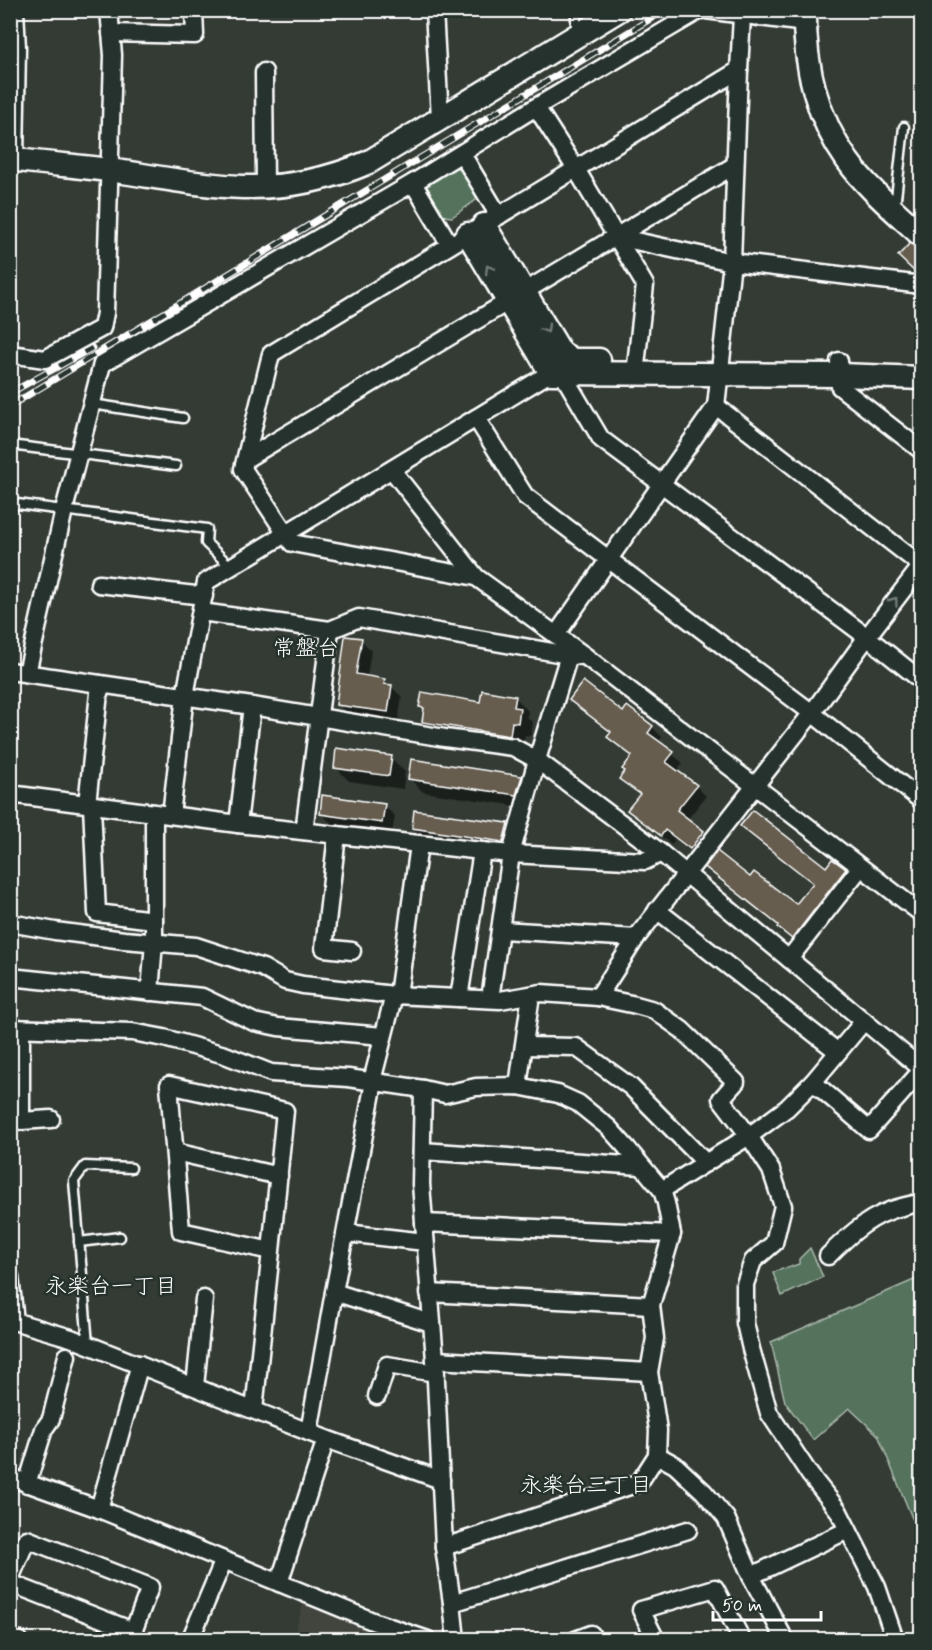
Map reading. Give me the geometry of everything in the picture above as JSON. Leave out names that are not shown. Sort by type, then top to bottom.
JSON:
[{"type":"street","points":[[15,10],[13,159],[243,187],[301,183],[349,171],[369,162],[619,10]]},
{"type":"street","points":[[10,354],[45,358],[102,328],[105,313],[113,55],[109,10]]},
{"type":"street","points":[[111,33],[195,34],[194,10]]},
{"type":"street","points":[[434,10],[440,118]]},
{"type":"street","points":[[700,10],[413,183],[102,364],[19,672],[513,747],[537,760],[661,853],[921,1070],[869,1130],[813,1082]]},
{"type":"street","points":[[706,10],[742,16],[805,17],[807,56],[813,87],[822,116],[834,140],[848,162],[867,183],[921,236]]},
{"type":"street","points":[[556,634],[716,406],[732,262],[742,16]]},
{"type":"street","points":[[476,577],[292,543],[243,470],[271,354],[739,70]]},
{"type":"street","points":[[264,72],[265,186]]},
{"type":"street","points":[[536,107],[645,285],[636,367]]},
{"type":"street","points":[[462,153],[475,230]]},
{"type":"street","points":[[246,459],[735,165]]},
{"type":"street","points":[[413,183],[475,230],[516,297],[561,353],[562,369],[601,439],[867,637],[921,681]]},
{"type":"street","points":[[616,237],[732,262],[921,285]]},
{"type":"street","points":[[150,992],[163,814],[206,582],[476,418],[562,369],[839,368],[921,365]]},
{"type":"street","points":[[839,368],[921,378]]},
{"type":"street","points":[[839,368],[840,387],[921,451]]},
{"type":"street","points":[[598,997],[636,938],[812,713],[921,566],[716,406]]},
{"type":"street","points":[[476,418],[525,496],[812,713],[921,801]]},
{"type":"street","points":[[393,470],[476,577],[556,634],[577,656],[755,787],[921,914]]},
{"type":"street","points":[[99,584],[330,630],[359,618],[577,656]]},
{"type":"street","points":[[304,831],[330,630]]},
{"type":"street","points":[[490,999],[511,854],[537,760],[577,656]]},
{"type":"street","points":[[100,684],[90,805],[96,913],[154,920]]},
{"type":"street","points":[[238,824],[252,706]]},
{"type":"street","points":[[10,794],[238,824],[511,854],[645,861],[661,853]]},
{"type":"street","points":[[337,835],[324,948],[352,951]]},
{"type":"street","points":[[309,1432],[373,1082],[383,1036],[396,995],[420,845]]},
{"type":"street","points":[[459,998],[482,851]]},
{"type":"street","points":[[789,958],[860,868]]},
{"type":"street","points":[[657,910],[838,1052]]},
{"type":"street","points":[[10,923],[55,931],[196,946],[236,958],[263,968],[285,981],[303,985],[396,995],[500,1000],[541,993],[598,997],[654,1010],[682,1030],[736,1082],[721,1099],[771,1170],[783,1206],[774,1243],[753,1261],[745,1284],[746,1323],[769,1413],[810,1475],[838,1510],[877,1587],[895,1640]]},
{"type":"street","points":[[500,930],[636,938]]},
{"type":"street","points":[[10,977],[202,997],[254,1022],[278,1027],[383,1036]]},
{"type":"street","points":[[518,1086],[531,995]]},
{"type":"street","points":[[662,1190],[749,1136],[787,1108],[813,1082],[864,1021]]},
{"type":"street","points":[[51,1119],[21,1121],[16,1028],[132,1032],[164,1038],[225,1055],[271,1074],[348,1078],[445,1094],[476,1087],[518,1086],[558,1094],[578,1103],[609,1128],[662,1190],[672,1234],[651,1305],[655,1338],[649,1372],[658,1430],[657,1455],[639,1483],[444,1547]]},
{"type":"street","points":[[524,1046],[576,1047],[631,1087],[706,1163]]},
{"type":"street","points":[[254,1410],[272,1251],[285,1111],[169,1085],[181,1231],[272,1251]]},
{"type":"street","points":[[423,1089],[421,1184],[435,1366],[444,1547],[456,1640]]},
{"type":"street","points":[[422,1151],[641,1166]]},
{"type":"street","points":[[175,1152],[279,1176]]},
{"type":"street","points":[[828,1256],[850,1234],[869,1220],[890,1210],[921,1202]]},
{"type":"street","points":[[424,1223],[672,1234]]},
{"type":"street","points":[[346,1233],[425,1242]]},
{"type":"street","points":[[10,1276],[13,1321],[88,1344],[326,1439],[441,1480]]},
{"type":"street","points":[[334,1292],[431,1323]]},
{"type":"street","points":[[429,1293],[651,1305]]},
{"type":"street","points":[[195,1386],[204,1299]]},
{"type":"street","points":[[27,1484],[44,1429],[51,1419],[67,1356]]},
{"type":"street","points":[[99,1509],[140,1364]]},
{"type":"street","points":[[377,1396],[387,1365],[649,1372]]},
{"type":"street","points":[[279,1583],[326,1439]]},
{"type":"street","points":[[657,1455],[690,1479],[726,1518],[751,1576],[785,1640]]},
{"type":"street","points":[[10,1477],[99,1509],[399,1635],[428,1640]]},
{"type":"street","points":[[452,1603],[688,1530]]},
{"type":"street","points":[[751,1576],[848,1530]]},
{"type":"street","points":[[10,1579],[15,1556],[27,1539],[150,1587],[132,1635],[10,1584]]},
{"type":"street","points":[[190,1640],[223,1562]]},
{"type":"street","points":[[656,1640],[641,1610],[715,1588],[742,1640]]},
{"type":"street","points":[[10,1636],[19,1640]]},
{"type":"lane","points":[[576,10],[576,25],[581,33]]},
{"type":"lane","points":[[895,211],[904,127]]},
{"type":"lane","points":[[92,404],[183,418]]},
{"type":"lane","points":[[10,445],[176,466]]},
{"type":"lane","points":[[10,503],[207,529],[206,543],[231,567]]},
{"type":"lane","points":[[88,1344],[74,1181],[85,1166],[131,1168]]},
{"type":"lane","points":[[79,1242],[120,1237]]},
{"type":"shaded area","points":[[305,1599],[372,1626],[369,1639],[292,1640]]},
{"type":"green space","points":[[456,161],[477,196],[476,200],[452,217],[444,216],[424,181]]},
{"type":"green space","points":[[810,1248],[823,1277],[782,1296],[773,1273],[799,1264],[799,1259]]},
{"type":"green space","points":[[921,1277],[921,1535],[878,1435],[849,1408],[813,1440],[785,1402],[771,1342]]},
{"type":"building","points":[[910,243],[921,252],[921,274],[917,274],[898,256]]},
{"type":"building","points":[[345,636],[362,638],[356,674],[385,679],[384,684],[392,685],[388,712],[336,705]]},
{"type":"building","points":[[583,681],[623,712],[627,706],[653,726],[648,733],[674,752],[666,762],[697,785],[677,810],[704,831],[690,849],[665,830],[661,836],[627,810],[640,794],[619,779],[625,771],[622,769],[632,756],[607,737],[611,732],[569,700]]},
{"type":"building","points":[[482,690],[516,696],[514,707],[520,708],[518,723],[512,722],[510,736],[422,722],[424,708],[419,707],[422,692],[480,702]]},
{"type":"building","points":[[336,748],[392,756],[389,776],[334,768]]},
{"type":"building","points":[[411,759],[522,776],[516,795],[408,779]]},
{"type":"building","points":[[322,795],[385,804],[382,823],[320,814]]},
{"type":"building","points":[[414,810],[508,823],[503,842],[412,828]]},
{"type":"building","points":[[753,810],[826,867],[832,859],[846,869],[792,939],[777,927],[778,925],[705,867],[717,851],[750,877],[754,872],[796,904],[813,883],[740,826]]},
{"type":"railway","points":[[10,406],[665,10]]},
{"type":"railway","points":[[10,393],[92,348]]},
{"type":"district","name":"常盤台","points":[[306,649]]},
{"type":"district","name":"永楽台一丁目","points":[[111,1287]]},
{"type":"district","name":"永楽台三丁目","points":[[586,1486]]}]
